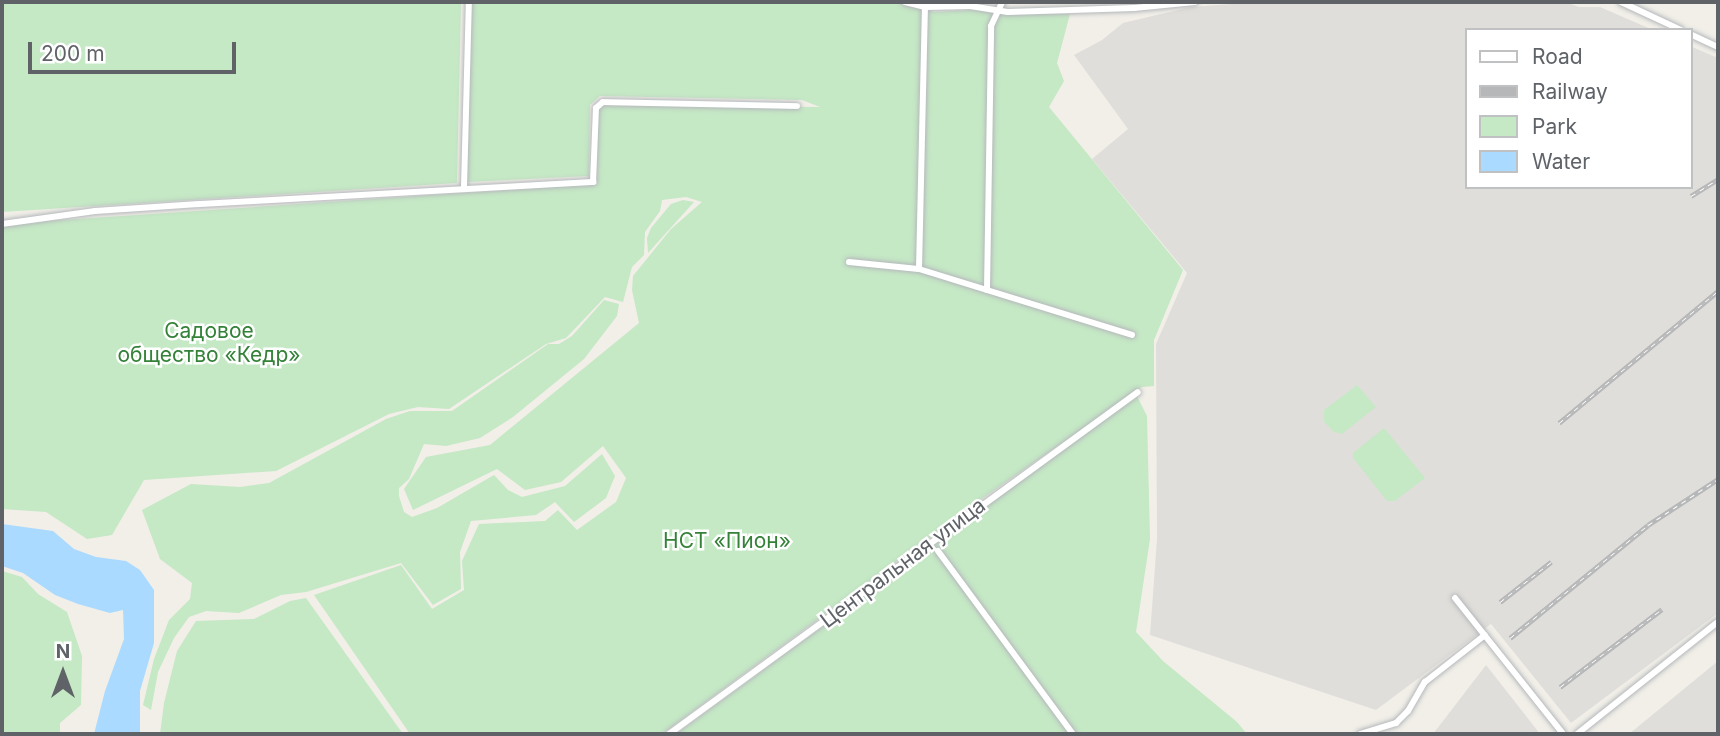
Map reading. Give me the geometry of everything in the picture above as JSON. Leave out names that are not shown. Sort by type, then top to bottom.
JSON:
[{"type":"street","points":[[464,187],[469,2]]},
{"type":"street","points":[[905,2],[925,7],[1000,5],[1008,12],[1133,8],[1195,2]]},
{"type":"street","points":[[1621,2],[1677,28]]},
{"type":"street","points":[[987,289],[990,26],[1000,5]]},
{"type":"street","points":[[919,269],[925,7]]},
{"type":"street","points":[[1692,35],[1718,47]]},
{"type":"street","points":[[2,224],[134,208],[464,187],[593,182],[596,108],[603,102],[797,106]]},
{"type":"street","points":[[849,262],[919,269],[1132,335]]},
{"type":"street","name":"Центральная улица","points":[[669,734],[1138,392]]},
{"type":"street","points":[[937,551],[1073,734]]},
{"type":"street","points":[[1455,598],[1563,734]]},
{"type":"street","points":[[1577,734],[1718,622]]},
{"type":"street","points":[[1360,734],[1396,723],[1408,711],[1425,682],[1485,635]]},
{"type":"shaded area","points":[[1258,2],[1565,2],[1579,7],[1600,7],[1648,28],[1464,28],[1464,189],[1692,189],[1692,47],[1718,58],[1718,613],[1571,723],[1491,624],[1376,710],[1150,635],[1157,539],[1156,344],[1187,273],[1092,159],[1128,129],[1074,55],[1102,40],[1123,23],[1191,7]]},
{"type":"shaded area","points":[[1718,661],[1718,734],[1629,734]]},
{"type":"shaded area","points":[[1486,665],[1540,734],[1433,734]]},
{"type":"green space","points":[[2,2],[461,2],[457,183],[2,212]]},
{"type":"green space","points":[[472,2],[892,2],[935,12],[986,9],[1005,14],[1070,14],[1057,63],[1064,81],[1049,107],[1183,270],[1154,340],[1154,386],[1142,387],[980,500],[662,734],[410,734],[314,595],[401,565],[432,609],[464,590],[462,561],[479,524],[545,521],[558,510],[577,530],[616,502],[626,478],[603,446],[561,482],[525,490],[497,469],[413,510],[404,489],[426,457],[490,445],[639,323],[632,290],[633,276],[671,229],[702,202],[686,197],[662,200],[660,211],[645,232],[644,255],[632,267],[623,302],[605,297],[566,338],[546,344],[449,409],[418,407],[389,414],[276,471],[144,480],[112,535],[87,539],[46,512],[2,509],[2,224],[597,184],[598,110],[605,105],[820,107],[802,100],[600,96],[590,105],[589,176],[467,182]]},
{"type":"green space","points":[[683,200],[694,202],[648,253],[647,238],[651,228],[671,204]]},
{"type":"green space","points":[[604,300],[619,304],[617,316],[584,359],[513,417],[480,438],[446,446],[424,444],[409,479],[399,488],[399,496],[404,512],[412,517],[437,508],[494,475],[508,490],[522,497],[565,486],[602,454],[615,476],[606,498],[574,522],[555,502],[536,515],[471,521],[460,552],[461,589],[433,605],[401,563],[306,592],[281,595],[239,613],[206,611],[189,617],[174,638],[158,672],[151,710],[143,705],[154,659],[169,620],[190,599],[192,583],[160,559],[142,510],[191,484],[240,487],[269,483],[386,419],[410,411],[452,411],[548,344],[559,344],[572,336]]},
{"type":"green space","points":[[1357,385],[1376,407],[1342,434],[1334,432],[1324,422],[1324,410]]},
{"type":"green space","points":[[1137,396],[1147,416],[1150,539],[1136,632],[1163,661],[1237,722],[1247,734],[676,734]]},
{"type":"green space","points":[[1384,428],[1425,478],[1395,501],[1387,501],[1353,458],[1353,453]]},
{"type":"green space","points":[[2,571],[22,577],[38,594],[67,612],[82,656],[81,705],[60,723],[60,734],[2,734]]},
{"type":"green space","points":[[306,598],[403,734],[160,734],[164,703],[177,651],[196,621],[254,619],[290,601]]},
{"type":"water","points":[[2,524],[53,531],[74,549],[96,557],[126,561],[140,570],[154,590],[154,643],[140,691],[140,734],[94,734],[105,691],[124,639],[123,610],[110,613],[78,604],[55,595],[23,573],[2,566]]},
{"type":"railway","points":[[1691,196],[1718,179]]},
{"type":"railway","points":[[1559,423],[1718,291]]},
{"type":"railway","points":[[1510,638],[1648,525],[1718,479]]},
{"type":"railway","points":[[1500,602],[1551,562]]},
{"type":"railway","points":[[1560,687],[1662,609]]},
{"type":"park label","name":"Садовое общество «Кедр»","points":[[209,343]]},
{"type":"park label","name":"НСТ «Пион»","points":[[727,541]]}]
